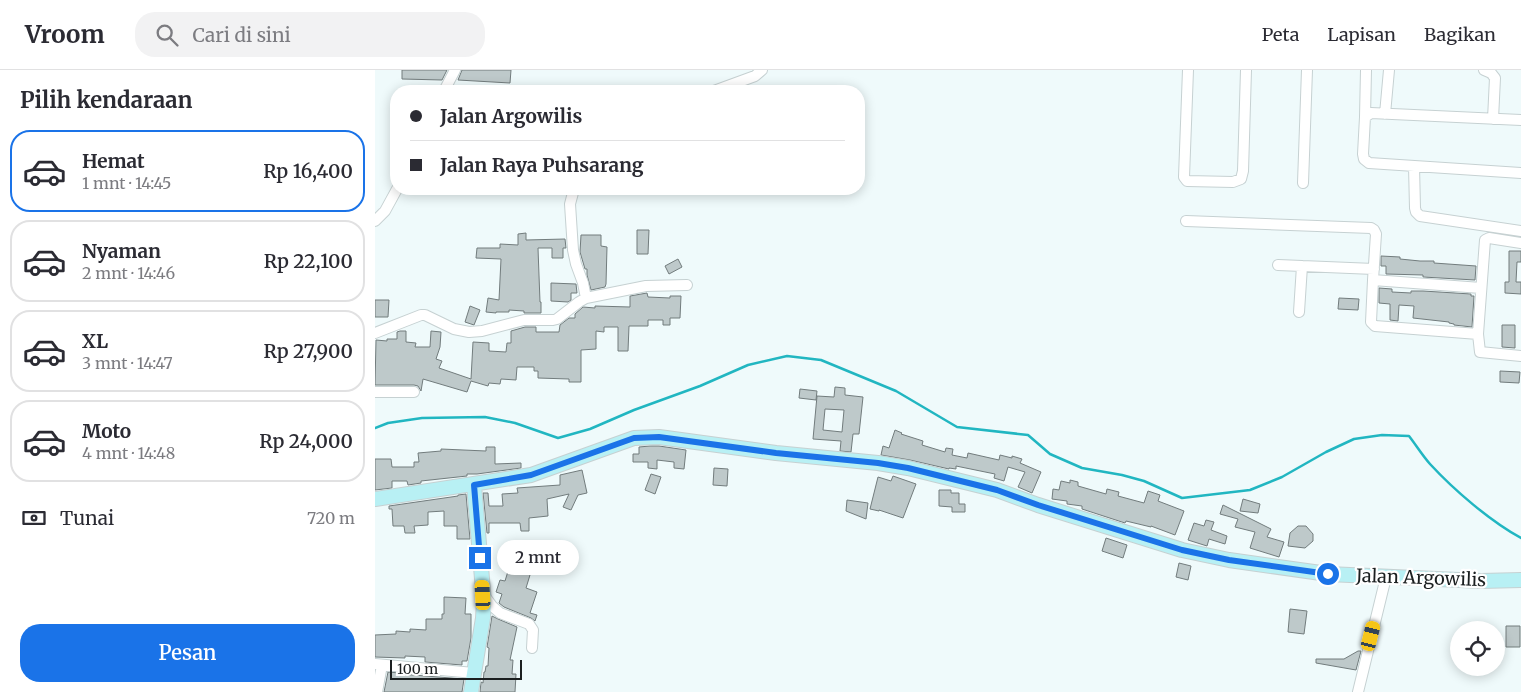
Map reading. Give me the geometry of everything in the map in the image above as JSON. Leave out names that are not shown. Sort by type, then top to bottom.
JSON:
[{"type":"street","points":[[447,85],[455,70]]},
{"type":"street","points":[[730,85],[755,76],[762,70]]},
{"type":"street","points":[[1187,70],[1184,177],[1187,181],[1233,182],[1241,179],[1243,171],[1246,70]]},
{"type":"street","points":[[1303,183],[1307,70]]},
{"type":"street","points":[[1366,70],[1363,154],[1366,162],[1521,173]]},
{"type":"street","points":[[1385,114],[1389,70]]},
{"type":"street","points":[[1484,70],[1491,73],[1495,78],[1493,119]]},
{"type":"street","points":[[1365,117],[1371,113],[1521,120]]},
{"type":"street","points":[[1414,166],[1415,208],[1420,216],[1521,231]]},
{"type":"street","points":[[375,221],[385,211],[394,195]]},
{"type":"street","points":[[572,195],[570,204],[573,250],[586,298]]},
{"type":"street","points":[[1186,221],[1371,228],[1375,234],[1371,322],[1375,326],[1478,334]]},
{"type":"street","points":[[1521,243],[1489,238],[1485,240],[1478,334],[1480,352],[1521,356]]},
{"type":"street","points":[[1278,265],[1374,269]]},
{"type":"street","points":[[1299,312],[1302,266]]},
{"type":"street","points":[[1373,280],[1481,288]]},
{"type":"street","points":[[375,333],[421,315],[425,315],[454,329],[469,332],[482,331],[524,320],[557,319],[586,298],[646,286],[687,285]]},
{"type":"street","points":[[375,392],[413,392]]},
{"type":"street","name":"Jalan Argowilis","points":[[375,499],[531,475],[634,438],[659,437],[908,468],[997,490],[1047,508],[1182,550],[1229,560],[1384,583],[1521,580]]},
{"type":"street","points":[[471,692],[483,618],[483,595],[474,485]]},
{"type":"street","points":[[1358,692],[1384,583]]},
{"type":"street","points":[[483,595],[499,613],[529,624],[533,630],[532,648]]},
{"type":"street","points":[[377,692],[379,664],[474,673]]},
{"type":"building","points":[[402,70],[447,70],[442,80],[402,79]]},
{"type":"building","points":[[462,70],[511,70],[510,83],[458,80]]},
{"type":"building","points":[[637,230],[649,230],[648,254],[637,254]]},
{"type":"building","points":[[526,233],[526,240],[565,239],[566,248],[563,248],[563,258],[552,258],[552,248],[538,248],[541,313],[524,313],[524,311],[509,310],[509,312],[486,312],[488,298],[499,300],[501,259],[476,258],[477,248],[500,248],[500,244],[518,245],[518,234]]},
{"type":"building","points":[[581,235],[601,235],[601,246],[607,247],[605,287],[591,290],[587,269],[585,269],[580,252]]},
{"type":"building","points":[[1509,251],[1521,251],[1521,262],[1517,262],[1516,282],[1521,282],[1521,294],[1505,293],[1505,282],[1509,282]]},
{"type":"building","points":[[1381,256],[1476,266],[1475,280],[1386,274],[1386,266],[1381,266]]},
{"type":"building","points":[[678,259],[682,267],[669,274],[665,266]]},
{"type":"building","points":[[551,283],[576,284],[577,293],[571,293],[571,300],[568,302],[551,301]]},
{"type":"building","points":[[1379,288],[1392,289],[1392,292],[1411,293],[1411,291],[1423,291],[1471,294],[1471,296],[1474,296],[1472,327],[1413,318],[1414,306],[1399,305],[1398,321],[1390,320],[1390,304],[1379,303]]},
{"type":"building","points":[[647,293],[648,297],[670,298],[670,296],[681,296],[680,318],[670,318],[670,325],[663,325],[663,320],[648,320],[648,326],[629,326],[628,351],[618,351],[618,327],[604,327],[604,332],[596,331],[596,349],[581,350],[581,382],[569,382],[569,379],[538,378],[538,371],[534,371],[534,367],[517,367],[516,380],[501,379],[500,384],[489,383],[488,386],[471,381],[467,392],[423,379],[421,391],[418,386],[414,385],[375,385],[376,340],[387,341],[387,339],[397,339],[397,332],[406,331],[406,342],[416,343],[415,347],[430,347],[431,331],[441,332],[440,347],[436,359],[442,361],[439,368],[471,379],[473,342],[489,343],[489,351],[506,352],[507,343],[511,343],[511,331],[525,327],[536,327],[536,332],[559,332],[560,325],[569,318],[575,318],[575,314],[583,307],[630,307],[630,296]]},
{"type":"building","points":[[1339,298],[1359,299],[1358,310],[1338,309]]},
{"type":"building","points":[[375,300],[389,300],[388,317],[375,317]]},
{"type":"building","points":[[470,306],[480,310],[474,325],[465,322]]},
{"type":"building","points":[[1502,325],[1515,325],[1515,348],[1502,347]]},
{"type":"building","points":[[1500,371],[1520,372],[1519,383],[1500,382]]},
{"type":"building","points":[[835,387],[845,388],[845,395],[863,397],[859,434],[853,434],[851,452],[840,451],[841,441],[813,439],[817,396],[834,397]],"holes":[[[825,409],[844,410],[842,432],[823,430]]]},
{"type":"building","points":[[800,389],[817,391],[816,400],[799,398]]},
{"type":"building","points":[[895,430],[901,434],[923,441],[922,445],[945,452],[946,448],[953,449],[952,455],[967,458],[968,453],[999,460],[1000,455],[1012,458],[1012,456],[1022,459],[1020,463],[1041,472],[1032,493],[1018,487],[1025,472],[1008,467],[1004,481],[994,478],[995,474],[956,466],[956,469],[949,469],[881,455],[883,446],[889,448]]},
{"type":"building","points":[[650,446],[686,450],[684,469],[674,468],[674,462],[657,460],[657,469],[648,468],[648,462],[633,462],[633,454],[639,454],[639,447]]},
{"type":"building","points":[[486,447],[495,447],[495,464],[521,463],[521,468],[467,474],[467,476],[421,481],[421,483],[408,485],[407,481],[392,481],[392,488],[375,490],[375,459],[391,459],[392,467],[414,467],[414,462],[419,462],[418,453],[441,451],[441,449],[486,451]]},
{"type":"building","points":[[714,468],[728,469],[727,486],[713,485]]},
{"type":"building","points":[[582,470],[587,493],[578,495],[571,510],[563,507],[569,494],[547,499],[548,516],[529,518],[529,531],[521,531],[520,523],[489,523],[489,533],[487,533],[483,493],[488,493],[489,506],[503,506],[502,494],[518,493],[517,488],[560,485],[560,475]]},
{"type":"building","points":[[651,474],[661,477],[655,494],[645,490]]},
{"type":"building","points":[[893,476],[916,484],[903,518],[870,509],[878,477],[891,481]]},
{"type":"building","points":[[1070,480],[1078,482],[1078,486],[1106,494],[1107,489],[1119,492],[1118,496],[1144,503],[1148,491],[1160,495],[1158,501],[1184,511],[1175,535],[1151,526],[1126,521],[1125,523],[1082,509],[1082,506],[1067,504],[1067,501],[1052,499],[1053,489],[1059,490],[1061,481],[1070,483]]},
{"type":"building","points":[[939,490],[951,490],[951,493],[959,493],[959,504],[965,504],[965,512],[952,512],[952,507],[939,506]]},
{"type":"building","points":[[466,494],[470,539],[457,539],[457,526],[444,526],[444,511],[428,512],[428,525],[414,526],[415,533],[405,533],[404,526],[393,526],[392,509],[389,509],[389,506]]},
{"type":"building","points":[[1243,499],[1260,504],[1258,513],[1240,511]]},
{"type":"building","points":[[847,500],[868,503],[866,519],[846,511]]},
{"type":"building","points":[[1223,505],[1271,529],[1267,537],[1284,542],[1279,557],[1250,548],[1255,532],[1235,527],[1238,519],[1220,514]]},
{"type":"building","points":[[1206,520],[1214,522],[1211,530],[1227,536],[1225,544],[1209,539],[1207,546],[1188,540],[1194,523],[1204,526]]},
{"type":"building","points":[[1298,526],[1306,526],[1313,534],[1313,541],[1305,548],[1288,546],[1290,533]]},
{"type":"building","points":[[1106,538],[1127,545],[1123,558],[1102,551]]},
{"type":"building","points":[[1179,563],[1191,566],[1188,580],[1176,577]]},
{"type":"building","points":[[509,568],[530,575],[526,588],[537,592],[530,613],[537,615],[535,621],[499,603],[502,594],[496,592],[500,580],[505,581]]},
{"type":"building","points":[[444,597],[466,598],[465,614],[471,614],[471,638],[467,661],[462,661],[462,665],[425,662],[425,657],[375,657],[375,635],[396,634],[396,631],[410,632],[410,629],[426,630],[426,619],[442,619],[442,614],[444,614]]},
{"type":"building","points":[[1290,609],[1307,611],[1304,634],[1288,632]]},
{"type":"building","points":[[492,616],[517,627],[510,660],[513,660],[512,674],[516,674],[515,692],[480,692],[484,672],[486,666],[488,666],[489,648],[487,647]]},
{"type":"building","points":[[1506,626],[1520,626],[1520,647],[1506,647]]},
{"type":"building","points":[[1361,651],[1356,670],[1316,663],[1316,659],[1344,659]]},
{"type":"building","points":[[388,672],[464,679],[462,692],[384,692]]},
{"type":"waterway","points":[[375,428],[388,423],[422,418],[485,417],[515,423],[558,438],[590,429],[748,365],[787,356],[821,360],[896,391],[957,427],[1028,435],[1050,454],[1082,468],[1144,481],[1182,498],[1250,490],[1282,477],[1326,452],[1354,439],[1382,435],[1409,436],[1424,457],[1450,484],[1485,514],[1521,538]]},
{"type":"route","points":[[480,558],[474,485],[531,475],[634,438],[659,437],[908,468],[997,490],[1038,505],[1182,550],[1229,560],[1328,574]]}]
